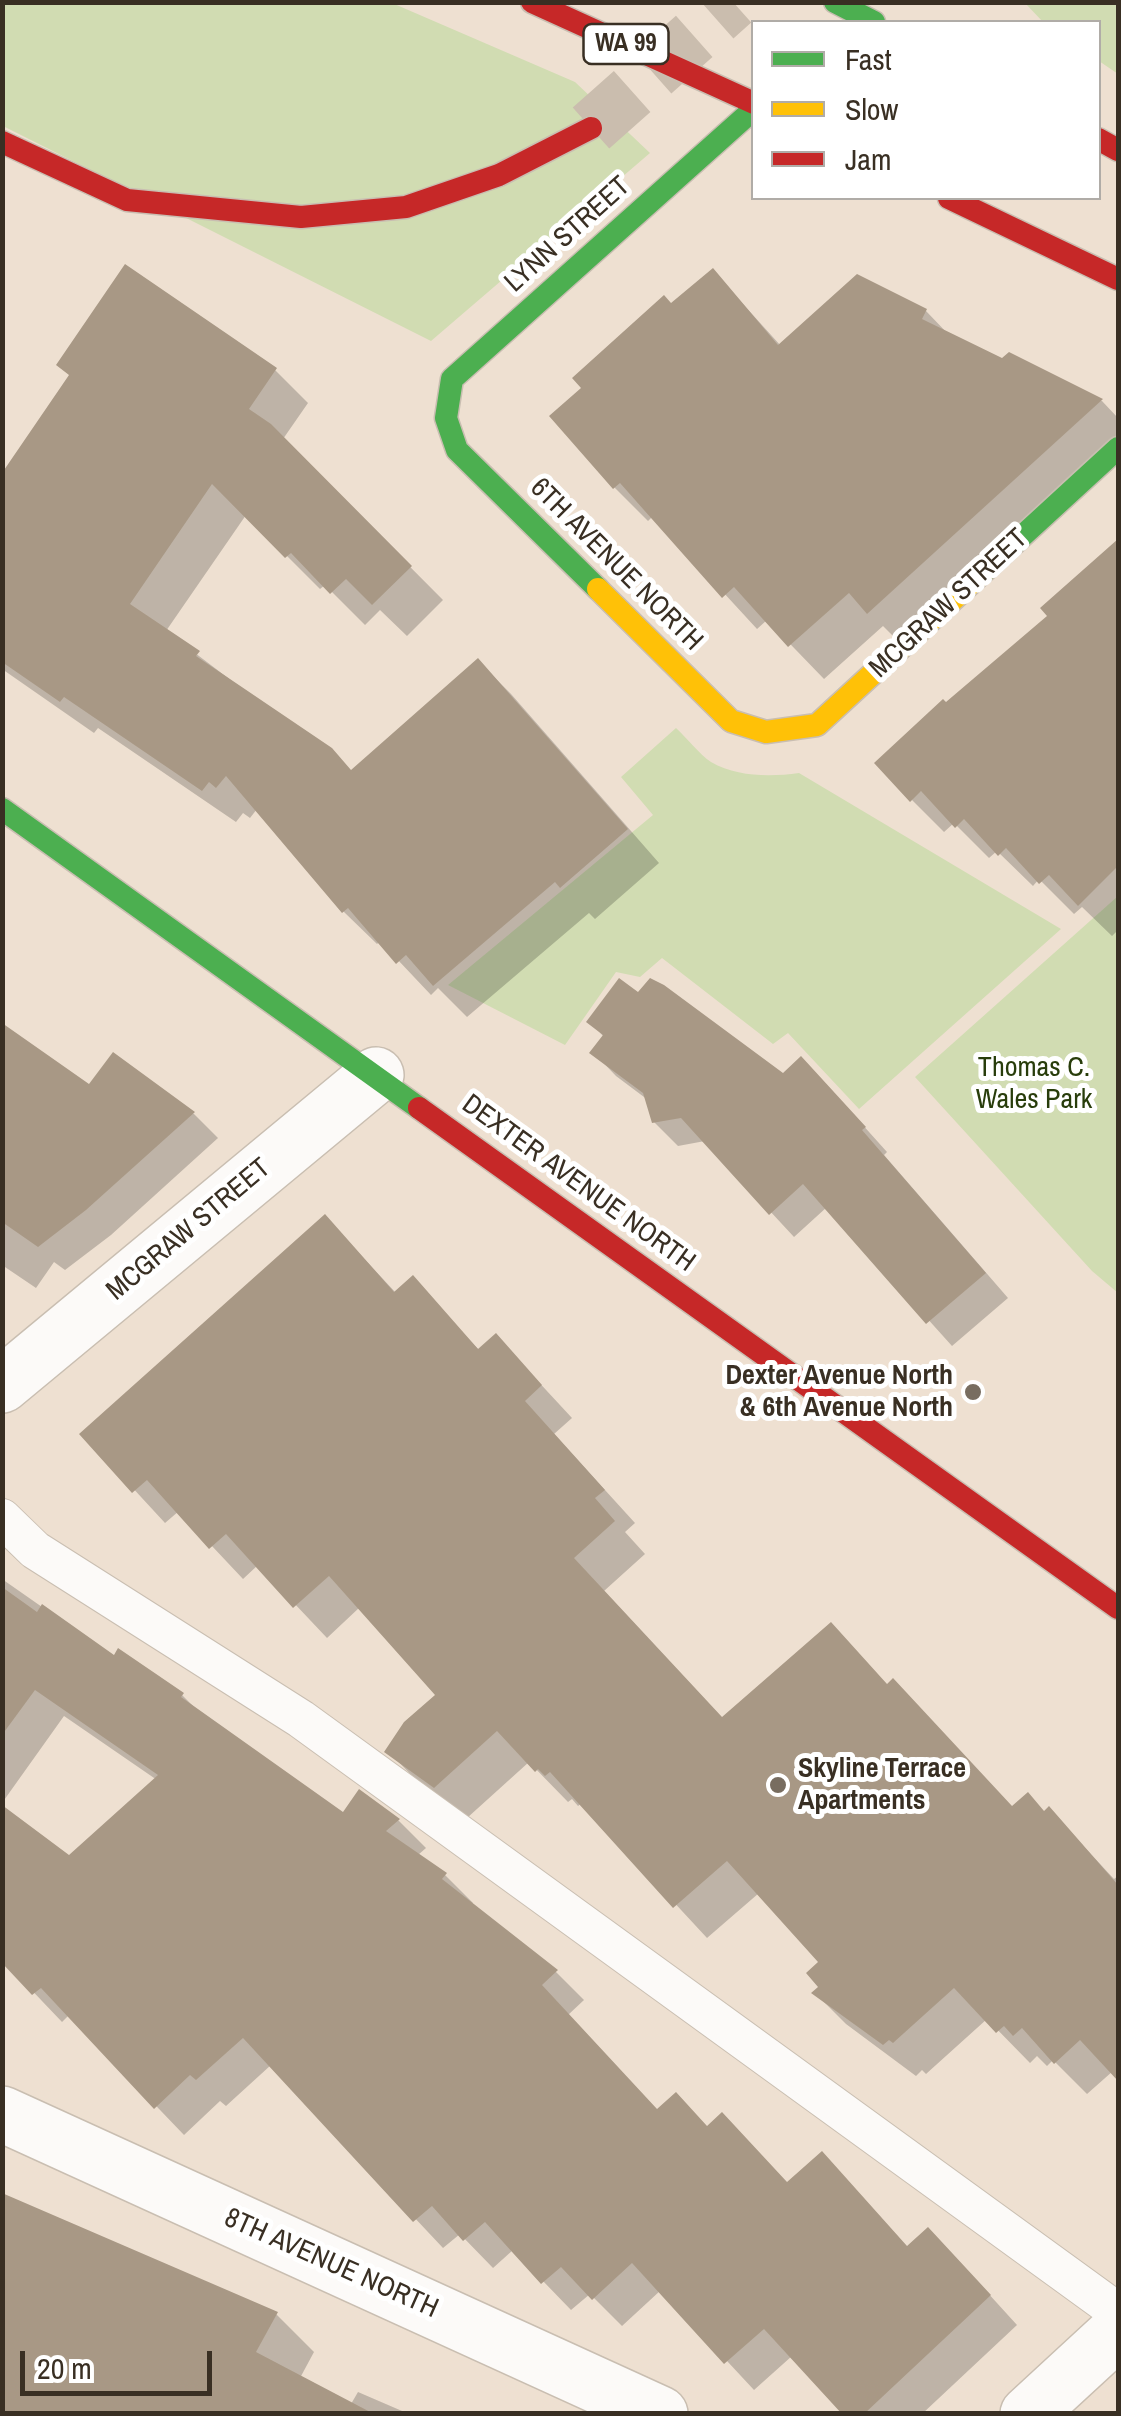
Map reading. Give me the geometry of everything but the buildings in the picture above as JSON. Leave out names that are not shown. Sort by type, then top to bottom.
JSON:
[{"type":"main road","name":"WA 99","points":[[532,2],[751,105]]},
{"type":"main road","points":[[835,2],[870,20]]},
{"type":"main road","name":"LYNN STREET","points":[[446,418],[452,379],[751,109]]},
{"type":"main road","points":[[2,142],[127,200],[300,217],[406,207],[500,175],[591,128]]},
{"type":"main road","points":[[954,200],[1118,278]]},
{"type":"main road","name":"6TH AVENUE NORTH","points":[[446,418],[457,450],[732,722],[766,732]]},
{"type":"main road","name":"MCGRAW STREET","points":[[766,732],[817,725],[1118,448]]},
{"type":"main road","name":"DEXTER AVENUE NORTH","points":[[2,809],[1118,1608]]},
{"type":"street","name":"MCGRAW STREET","points":[[2,1386],[376,1075]]},
{"type":"street","name":"8TH AVENUE NORTH","points":[[2,2114],[660,2414]]},
{"type":"street","points":[[1028,2414],[1118,2331]]},
{"type":"lane","points":[[2,1518],[36,1550],[301,1719],[1118,2312]]},
{"type":"green space","points":[[2,3],[392,3],[575,82],[650,153],[431,341],[3,126]]},
{"type":"green space","points":[[1025,3],[1118,3],[1118,74],[1101,62],[1101,20],[1041,20]]},
{"type":"green space","points":[[676,728],[707,759],[721,767],[754,775],[799,773],[1061,929],[859,1109],[788,1033],[773,1044],[662,958],[640,977],[616,972],[565,1045],[448,985],[653,815],[621,777]]},
{"type":"green space","name":"Thomas C. Wales Park","points":[[1118,896],[1118,1293],[1092,1271],[915,1077]]},
{"type":"tunnel","points":[[591,128],[733,2]]},
{"type":"traffic: fast","points":[[835,2],[870,20]]},
{"type":"traffic: fast","points":[[598,589],[457,450],[446,418],[452,379],[751,112]]},
{"type":"traffic: fast","points":[[982,573],[1118,448]]},
{"type":"traffic: fast","points":[[2,809],[419,1108]]},
{"type":"traffic: slow","points":[[598,589],[731,721],[766,732],[817,725],[982,573]]},
{"type":"traffic: jam","points":[[532,2],[751,102]]},
{"type":"traffic: jam","points":[[2,142],[127,200],[301,217],[406,207],[499,175],[591,128]]},
{"type":"traffic: jam","points":[[1101,141],[1118,150]]},
{"type":"traffic: jam","points":[[953,200],[1118,279]]},
{"type":"traffic: jam","points":[[419,1108],[1118,1608]]},
{"type":"place","name":"Dexter Avenue North & 6th Avenue North","points":[[973,1392]]},
{"type":"place","name":"Skyline Terrace Apartments","points":[[778,1785]]}]
